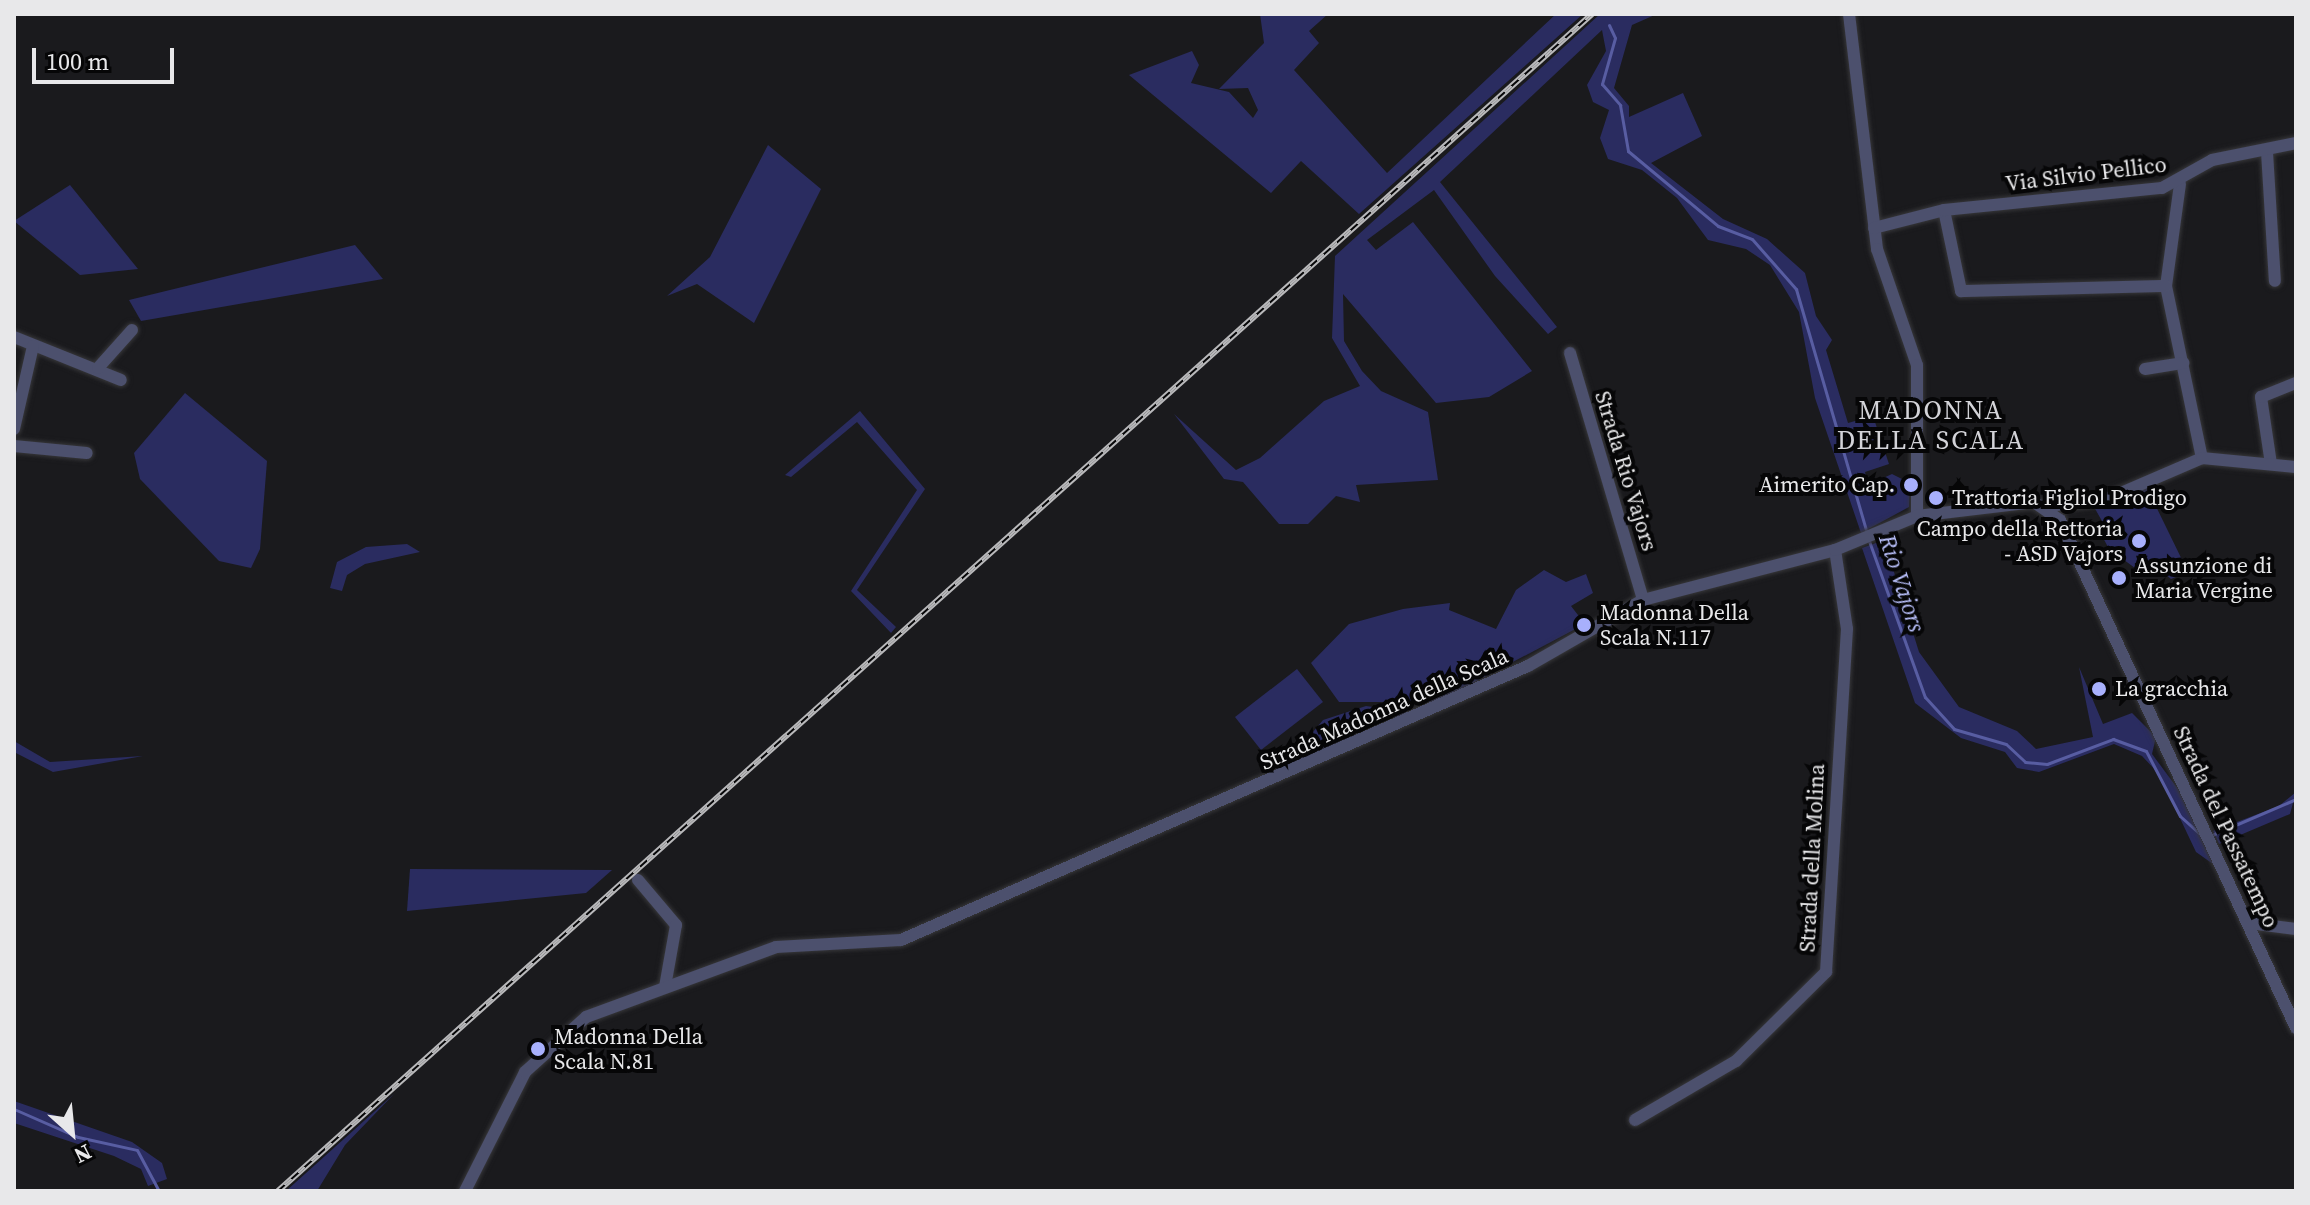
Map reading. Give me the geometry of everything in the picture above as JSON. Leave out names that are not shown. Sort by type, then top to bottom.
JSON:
[{"type":"street","points":[[1849,14],[1874,228],[1917,365],[1917,516],[2107,499],[2202,458],[2296,467]]},
{"type":"street","name":"Via Silvio Pellico","points":[[1874,228],[1944,210],[2180,184],[2212,160],[2267,152],[2296,143]]},
{"type":"street","points":[[2267,152],[2275,281]]},
{"type":"street","points":[[2180,184],[2166,286],[2202,458]]},
{"type":"street","points":[[1944,210],[1961,291],[2166,286]]},
{"type":"street","points":[[98,368],[132,330]]},
{"type":"street","points":[[14,337],[98,368],[121,380]]},
{"type":"street","points":[[14,429],[33,346]]},
{"type":"street","name":"Strada Rio Vajors","points":[[1570,353],[1643,600]]},
{"type":"street","points":[[2145,369],[2184,363]]},
{"type":"street","points":[[2271,464],[2261,397],[2296,383]]},
{"type":"street","points":[[14,446],[87,453]]},
{"type":"street","name":"Strada del Passatempo","points":[[2048,506],[2208,835],[2296,1028]]},
{"type":"street","name":"Strada Madonna della Scala","points":[[465,1191],[505,1104],[545,1050],[586,1017],[776,947],[901,940],[1465,695],[1643,600],[1835,550],[1879,535],[1917,516]]},
{"type":"street","name":"Strada della Molina","points":[[1635,1120],[1736,1061],[1826,972],[1847,629],[1835,550]]},
{"type":"street","points":[[638,880],[676,925],[665,987]]},
{"type":"street","points":[[2249,923],[2296,929]]},
{"type":"shaded area","points":[[1260,14],[1328,14],[1309,31],[1319,43],[1294,70],[1387,173],[1556,14],[1583,14],[1359,214],[1301,161],[1271,193],[1129,75],[1192,51],[1199,65],[1191,83],[1229,92],[1253,118],[1258,110],[1248,88],[1219,89],[1264,43]]},
{"type":"shaded area","points":[[1600,14],[1657,14],[1632,25],[1614,88],[1629,106],[1629,117],[1683,93],[1702,136],[1651,163],[1723,219],[1767,239],[1805,273],[1816,316],[1832,340],[1826,350],[1848,423],[1873,416],[1889,464],[1865,472],[1868,485],[1892,474],[1910,483],[1909,507],[1861,533],[1815,398],[1799,312],[1770,265],[1746,249],[1708,240],[1677,198],[1642,170],[1608,159],[1600,138],[1609,110],[1593,102],[1587,85],[1606,51],[1602,30],[1440,182],[1557,327],[1548,334],[1495,276],[1434,190],[1367,240],[1376,250],[1413,222],[1532,371],[1489,397],[1436,403],[1343,294],[1344,341],[1362,371],[1381,391],[1428,412],[1438,480],[1356,485],[1360,502],[1336,496],[1308,524],[1279,524],[1243,482],[1224,479],[1174,414],[1236,470],[1260,458],[1324,401],[1360,386],[1332,338],[1335,256]]},
{"type":"shaded area","points":[[768,145],[821,189],[754,323],[697,284],[667,296],[710,257]]},
{"type":"shaded area","points":[[70,185],[138,269],[80,275],[14,221]]},
{"type":"shaded area","points":[[355,245],[383,279],[141,321],[129,300]]},
{"type":"shaded area","points":[[185,393],[267,461],[260,549],[251,568],[219,561],[140,479],[134,453]]},
{"type":"shaded area","points":[[860,411],[925,489],[857,590],[896,627],[891,633],[851,591],[917,490],[857,422],[791,477],[785,475]]},
{"type":"shaded area","name":"Campo della Rettoria - ASD Vajors","points":[[2147,488],[2188,572],[2171,579],[2153,564],[2139,571],[2116,554],[2108,563],[2102,560],[2109,549],[2100,532],[2106,528],[2094,507]]},
{"type":"shaded area","points":[[1884,540],[1919,652],[1959,707],[2017,731],[2036,749],[2093,737],[2079,667],[2103,724],[2132,713],[2156,737],[2152,754],[2178,789],[2213,864],[2196,852],[2159,774],[2142,756],[2114,744],[2039,772],[2017,768],[2005,752],[1961,738],[1915,703],[1862,548]]},
{"type":"shaded area","points":[[407,544],[420,552],[365,564],[347,575],[342,591],[330,588],[337,562],[366,547]]},
{"type":"shaded area","points":[[1544,570],[1566,582],[1586,574],[1593,593],[1571,606],[1585,624],[1437,702],[1339,702],[1311,663],[1349,624],[1403,609],[1450,603],[1449,610],[1496,629],[1516,590]]},
{"type":"shaded area","points":[[1297,669],[1323,702],[1261,750],[1235,717]]},
{"type":"shaded area","points":[[1366,706],[1414,713],[1357,724],[1351,729],[1358,739],[1293,767],[1288,762],[1323,720]]},
{"type":"shaded area","points":[[14,741],[50,762],[143,756],[53,772],[14,752]]},
{"type":"shaded area","points":[[2296,792],[2290,814],[2219,844],[2213,831],[2279,806]]},
{"type":"shaded area","points":[[410,869],[612,870],[586,893],[407,911]]},
{"type":"shaded area","points":[[394,1094],[345,1145],[317,1191],[286,1191]]},
{"type":"shaded area","points":[[14,1101],[132,1142],[162,1163],[167,1179],[148,1186],[141,1169],[114,1156],[14,1123]]},
{"type":"waterway","name":"Rio Vajors","points":[[1609,25],[1615,38],[1602,84],[1620,105],[1628,151],[1718,226],[1752,239],[1796,289],[1867,533]]},
{"type":"waterway","name":"Rio Vajors","points":[[1869,541],[1925,697],[1954,729],[2006,744],[2025,762],[2047,764],[2113,739],[2146,751],[2180,816],[2201,835]]},
{"type":"waterway","name":"Rio Vajors","points":[[2212,835],[2296,799]]},
{"type":"waterway","points":[[14,1109],[78,1137],[137,1150],[159,1191]]},
{"type":"railway","points":[[278,1191],[1592,14]]},
{"type":"place","name":"Aimerito Cap.","points":[[1911,485]]},
{"type":"place","name":"Trattoria Figliol Prodigo","points":[[1936,498]]},
{"type":"place","name":"Campo della Rettoria - ASD Vajors","points":[[2139,541]]},
{"type":"place","name":"Assunzione di Maria Vergine","points":[[2119,578]]},
{"type":"place","name":"Madonna Della Scala N.117","points":[[1584,625]]},
{"type":"place","name":"La gracchia","points":[[2099,689]]},
{"type":"place","name":"Madonna Della Scala N.81","points":[[538,1049]]},
{"type":"district","name":"MADONNA DELLA SCALA","points":[[1931,426]]}]
